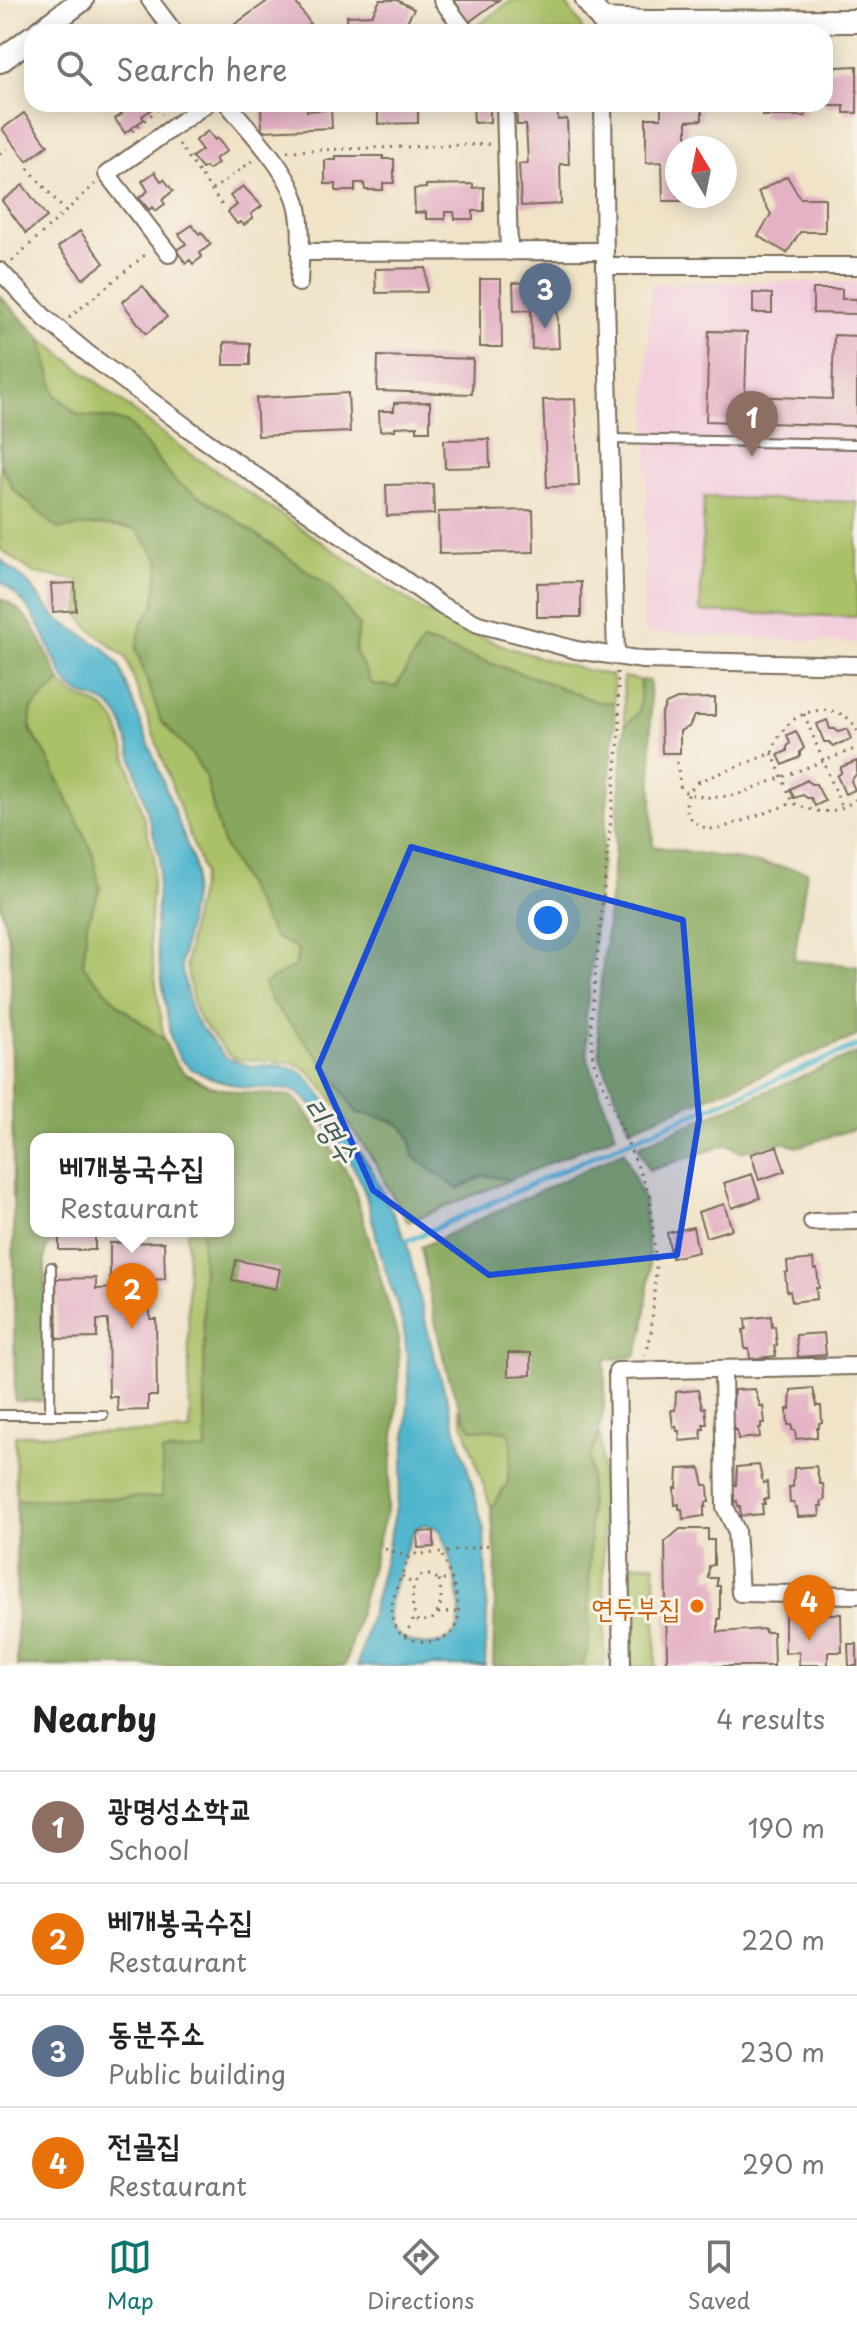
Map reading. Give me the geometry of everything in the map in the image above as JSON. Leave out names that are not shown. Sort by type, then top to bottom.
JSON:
[{"type":"main road","points":[[50,24],[82,0]]},
{"type":"main road","points":[[587,0],[601,24]]},
{"type":"main road","points":[[625,24],[857,21]]},
{"type":"main road","points":[[0,61],[24,43]]},
{"type":"street","points":[[150,0],[168,24]]},
{"type":"street","points":[[442,0],[460,24]]},
{"type":"street","points":[[164,248],[107,174],[195,112]]},
{"type":"street","points":[[234,112],[291,188],[298,205],[301,226],[299,283]]},
{"type":"street","points":[[505,112],[509,252]]},
{"type":"street","points":[[603,112],[616,655]]},
{"type":"street","points":[[300,252],[509,252],[857,266]]},
{"type":"street","points":[[0,271],[57,328],[189,429],[442,606],[478,624],[576,650],[643,660],[857,665]]},
{"type":"street","points":[[812,1222],[857,1221]]},
{"type":"street","points":[[622,1666],[617,1371],[857,1366]]},
{"type":"street","points":[[723,1369],[725,1507],[736,1530],[740,1593],[857,1595]]},
{"type":"lane","points":[[610,439],[857,444]]},
{"type":"lane","points":[[50,1415],[51,1267]]},
{"type":"lane","points":[[0,1415],[103,1415]]},
{"type":"path","points":[[170,131],[224,208]]},
{"type":"path","points":[[212,190],[266,152],[506,144]]},
{"type":"path","points":[[0,154],[7,149]]},
{"type":"path","points":[[28,168],[65,211]]},
{"type":"path","points":[[0,271],[107,174]]},
{"type":"path","points":[[57,328],[164,248]]},
{"type":"path","points":[[616,655],[620,727],[591,1019],[593,1060],[650,1196],[656,1268],[651,1334],[642,1370]]},
{"type":"path","points":[[857,731],[850,718],[838,712],[804,714],[793,719],[784,729],[772,753],[793,803],[818,812],[842,808],[857,799]]},
{"type":"path","points":[[804,714],[842,808]]},
{"type":"path","points":[[677,762],[681,790],[695,798],[739,794],[857,748]]},
{"type":"path","points":[[772,753],[698,782],[690,788],[686,808],[692,820],[709,830],[793,803]]},
{"type":"path","points":[[441,1553],[451,1580],[458,1620],[441,1639],[419,1642],[396,1629],[391,1619],[394,1598],[409,1557],[426,1551],[441,1553],[490,1545]]},
{"type":"path","points":[[385,1549],[409,1557]]},
{"type":"path","points":[[405,1636],[415,1617],[412,1602],[414,1585],[420,1577],[431,1575],[439,1580],[451,1580]]},
{"type":"path","points":[[402,1576],[414,1585]]},
{"type":"path","points":[[415,1617],[424,1622],[438,1613],[439,1580]]},
{"type":"path","points":[[438,1613],[457,1612]]},
{"type":"highlighted area","points":[[411,847],[683,920],[699,1119],[677,1255],[489,1275],[373,1190],[318,1067]]},
{"type":"shaded area","points":[[857,282],[857,643],[643,632],[650,283]]},
{"type":"green space","points":[[512,0],[563,0],[580,24],[479,24]]},
{"type":"green space","points":[[0,296],[42,339],[55,394],[78,415],[128,423],[177,483],[225,512],[331,588],[359,626],[355,651],[372,684],[396,687],[423,641],[597,702],[614,702],[615,725],[586,1018],[588,1061],[616,1135],[510,1180],[484,1175],[458,1189],[414,1157],[412,1144],[403,1127],[388,1119],[356,1112],[331,1072],[271,1001],[264,984],[296,965],[298,949],[274,937],[224,846],[206,776],[190,752],[161,721],[136,649],[142,622],[154,606],[160,561],[136,529],[97,525],[58,529],[13,489],[0,463]]},
{"type":"green space","points":[[42,339],[176,444],[424,611],[516,650],[613,676],[614,702],[597,702],[424,641],[396,687],[372,684],[355,651],[359,626],[331,588],[225,512],[177,483],[128,423],[78,415],[55,394]]},
{"type":"green space","points":[[0,463],[13,489],[58,528],[97,525],[136,529],[160,562],[154,606],[142,622],[161,721],[190,752],[206,776],[224,846],[274,937],[298,949],[296,965],[271,1001],[331,1072],[356,1112],[388,1119],[403,1127],[412,1144],[414,1157],[458,1189],[484,1175],[510,1180],[408,1222],[378,1167],[308,1070],[293,1063],[237,1059],[229,1055],[200,1021],[194,1007],[186,965],[203,873],[199,861],[126,658],[80,617],[79,581],[34,573],[0,549]]},
{"type":"green space","points":[[704,497],[857,502],[857,617],[700,612]]},
{"type":"green space","points":[[0,599],[22,613],[30,623],[61,682],[31,710],[30,730],[46,754],[92,851],[100,888],[87,923],[83,966],[120,1006],[164,1040],[184,1073],[210,1086],[238,1092],[290,1096],[301,1104],[351,1178],[399,1341],[398,1396],[387,1509],[345,1666],[17,1666],[16,1500],[162,1497],[162,1452],[206,1450],[202,1237],[234,1237],[234,1133],[30,1133],[30,1237],[57,1237],[57,1242],[48,1245],[45,1253],[44,1401],[15,1401],[11,972],[9,942],[0,902]]},
{"type":"green space","points":[[623,677],[641,680],[639,712],[625,726]]},
{"type":"green space","points":[[641,680],[650,681],[653,846],[807,871],[794,960],[857,966],[857,1036],[630,1129],[600,1057],[597,1018],[625,726],[639,712]]},
{"type":"green space","points":[[61,682],[75,695],[105,709],[118,726],[154,856],[149,935],[164,1040],[120,1006],[83,966],[87,923],[100,888],[61,785],[30,724],[36,704]]},
{"type":"green space","points":[[857,1053],[857,1128],[797,1147],[782,1142],[740,1152],[728,1144],[649,1171],[638,1146]]},
{"type":"green space","points":[[624,1151],[644,1201],[650,1270],[644,1329],[636,1356],[605,1360],[602,1420],[590,1456],[589,1648],[582,1666],[493,1666],[496,1561],[491,1508],[507,1484],[512,1449],[508,1431],[471,1429],[461,1409],[439,1341],[421,1247]]},
{"type":"green space","points":[[187,1237],[202,1237],[206,1451],[162,1497],[16,1500],[15,1435],[190,1431]]},
{"type":"green space","points":[[458,1408],[471,1429],[508,1431],[512,1449],[507,1484],[491,1508]]},
{"type":"green space","points":[[601,1433],[605,1666],[582,1666],[589,1648],[590,1456]]},
{"type":"green space","points":[[631,1564],[655,1564],[656,1666],[632,1666]]},
{"type":"water","name":"리명수","points":[[0,559],[27,582],[56,618],[105,649],[119,665],[193,861],[193,891],[181,965],[196,1022],[226,1058],[252,1066],[278,1065],[306,1076],[371,1168],[406,1241],[432,1348],[484,1531],[487,1611],[485,1666],[357,1666],[397,1504],[407,1419],[408,1378],[401,1318],[364,1190],[320,1115],[299,1094],[291,1090],[242,1087],[214,1079],[191,1069],[180,1059],[171,1040],[155,935],[160,858],[123,724],[111,707],[69,685],[33,615],[15,593],[0,581]],"holes":[[[424,1524],[437,1528],[456,1580],[459,1624],[448,1639],[429,1645],[418,1644],[399,1636],[393,1629],[389,1608],[414,1532]]]},
{"type":"building","points":[[269,0],[294,0],[310,23],[309,24],[235,24]]},
{"type":"building","points":[[380,0],[397,0],[414,9],[406,24],[347,24],[347,16],[372,15]]},
{"type":"building","points":[[454,0],[499,0],[469,22]]},
{"type":"building","points":[[857,66],[857,113],[844,113],[844,106],[833,106],[833,70],[836,67]]},
{"type":"building","points":[[120,112],[148,112],[142,116],[144,119],[125,133],[115,119],[122,114]]},
{"type":"building","points":[[261,112],[331,112],[332,128],[262,131]]},
{"type":"building","points":[[378,112],[418,112],[418,123],[378,124]]},
{"type":"building","points":[[473,112],[490,112],[490,122],[474,123]]},
{"type":"building","points":[[516,112],[558,112],[558,120],[567,119],[569,164],[560,164],[561,204],[521,206],[519,164],[528,163],[526,125],[517,125]]},
{"type":"building","points":[[661,112],[702,112],[702,120],[687,121],[687,136],[665,136],[665,201],[662,162],[646,163],[646,118],[661,118]]},
{"type":"building","points":[[762,112],[805,112],[805,116],[762,116]]},
{"type":"building","points":[[24,113],[48,145],[27,161],[2,129]]},
{"type":"building","points":[[208,131],[227,151],[215,159],[218,163],[209,170],[206,167],[202,169],[192,157],[202,150],[195,141]]},
{"type":"building","points":[[336,156],[383,156],[383,159],[394,159],[394,183],[383,183],[383,190],[365,190],[364,183],[355,183],[355,191],[336,191],[336,184],[325,184],[325,160],[336,160]]},
{"type":"building","points":[[155,172],[173,191],[162,200],[165,204],[155,211],[152,207],[149,210],[139,198],[148,191],[142,181]]},
{"type":"building","points":[[787,176],[800,198],[825,198],[825,232],[800,232],[787,253],[758,236],[771,214],[758,192]]},
{"type":"building","points":[[473,184],[473,188],[484,187],[484,211],[473,211],[473,219],[455,219],[454,212],[445,212],[445,219],[426,219],[426,212],[415,213],[414,189],[426,188],[426,185]]},
{"type":"building","points":[[23,185],[47,217],[26,233],[2,201]]},
{"type":"building","points":[[243,186],[262,206],[251,214],[253,218],[244,225],[241,222],[237,224],[228,212],[237,205],[230,196]]},
{"type":"building","points":[[192,225],[211,244],[193,264],[190,260],[186,263],[176,250],[186,244],[179,234]]},
{"type":"building","points":[[80,231],[104,263],[83,279],[58,247]]},
{"type":"building","points":[[426,268],[427,292],[376,293],[375,269]]},
{"type":"building","points":[[480,279],[501,279],[502,347],[480,347]]},
{"type":"building","points":[[556,281],[559,348],[532,349],[531,310],[514,311],[513,283]]},
{"type":"building","points":[[143,286],[167,317],[146,334],[122,302]]},
{"type":"building","points":[[813,289],[842,289],[842,299],[857,299],[857,314],[813,313]]},
{"type":"building","points":[[753,293],[772,294],[772,313],[753,313]]},
{"type":"building","points":[[709,331],[747,332],[745,396],[832,399],[834,335],[857,336],[857,426],[706,421]]},
{"type":"building","points":[[224,342],[250,343],[250,365],[224,365]]},
{"type":"building","points":[[378,356],[473,359],[472,394],[377,391]]},
{"type":"building","points":[[348,393],[350,432],[258,436],[256,398]]},
{"type":"building","points":[[575,399],[579,486],[547,487],[543,400]]},
{"type":"building","points":[[430,402],[430,431],[417,431],[417,426],[380,431],[379,411],[394,411],[394,403]]},
{"type":"building","points":[[489,439],[490,467],[445,468],[444,440]]},
{"type":"building","points":[[433,484],[434,514],[387,516],[386,485]]},
{"type":"building","points":[[533,510],[534,552],[439,554],[438,512]]},
{"type":"building","points":[[581,582],[581,617],[537,617],[537,583]]},
{"type":"building","points":[[75,583],[76,610],[53,612],[51,584]]},
{"type":"building","points":[[715,698],[715,716],[694,716],[689,727],[680,731],[680,753],[662,753],[661,715],[666,704],[677,699]]},
{"type":"building","points":[[827,720],[830,729],[838,732],[847,729],[851,739],[833,746],[824,742],[817,724]]},
{"type":"building","points":[[796,731],[804,748],[800,757],[783,765],[778,755],[787,751],[790,743],[787,735]]},
{"type":"building","points":[[857,761],[857,773],[851,781],[855,790],[845,794],[837,776],[841,773],[841,767]]},
{"type":"building","points":[[807,780],[816,784],[825,801],[815,806],[811,798],[803,795],[794,798],[790,789]]},
{"type":"building","points":[[777,1146],[785,1171],[759,1180],[751,1154]]},
{"type":"building","points":[[752,1174],[760,1198],[732,1208],[724,1183]]},
{"type":"building","points":[[724,1204],[732,1229],[706,1237],[698,1212]]},
{"type":"building","points":[[693,1227],[698,1252],[672,1258],[667,1233]]},
{"type":"building","points":[[59,1237],[95,1237],[95,1250],[59,1250]]},
{"type":"building","points":[[164,1242],[165,1279],[149,1280],[150,1319],[156,1319],[157,1396],[148,1396],[148,1410],[118,1411],[117,1397],[109,1397],[108,1320],[97,1320],[97,1338],[57,1339],[56,1279],[96,1278],[96,1289],[121,1288],[121,1280],[110,1280],[110,1243]]},
{"type":"building","points":[[813,1259],[819,1288],[816,1288],[817,1299],[792,1302],[790,1291],[787,1292],[787,1262]]},
{"type":"building","points":[[236,1260],[280,1269],[276,1289],[232,1280]]},
{"type":"building","points":[[771,1316],[772,1327],[775,1326],[776,1356],[750,1359],[749,1349],[745,1349],[745,1319]]},
{"type":"building","points":[[824,1333],[826,1355],[798,1357],[796,1335]]},
{"type":"building","points":[[508,1353],[531,1353],[531,1375],[508,1376]]},
{"type":"building","points":[[813,1388],[817,1406],[821,1406],[822,1422],[817,1428],[817,1437],[796,1439],[795,1430],[788,1425],[791,1390]]},
{"type":"building","points":[[755,1389],[760,1406],[763,1406],[765,1423],[761,1423],[759,1428],[760,1437],[738,1439],[737,1430],[731,1425],[729,1409],[733,1409],[734,1390]]},
{"type":"building","points":[[698,1390],[702,1408],[705,1407],[707,1424],[703,1424],[704,1429],[701,1429],[702,1439],[680,1441],[679,1431],[676,1426],[673,1427],[671,1410],[675,1410],[676,1392]]},
{"type":"building","points":[[759,1465],[763,1483],[767,1482],[768,1499],[764,1499],[765,1504],[762,1504],[763,1514],[741,1516],[740,1506],[737,1501],[734,1502],[732,1485],[736,1485],[737,1467]]},
{"type":"building","points":[[816,1466],[825,1500],[819,1506],[820,1516],[798,1517],[797,1508],[790,1503],[789,1487],[793,1487],[794,1468]]},
{"type":"building","points":[[700,1468],[704,1485],[708,1485],[709,1502],[704,1507],[704,1516],[683,1519],[682,1509],[679,1509],[679,1504],[675,1505],[674,1488],[677,1488],[678,1469]]},
{"type":"building","points":[[680,1529],[708,1529],[708,1540],[714,1540],[714,1565],[709,1566],[708,1578],[717,1578],[717,1586],[720,1586],[718,1632],[765,1629],[765,1632],[773,1632],[774,1666],[663,1666],[667,1658],[665,1542]]},
{"type":"building","points":[[434,1531],[434,1547],[418,1548],[417,1532]]},
{"type":"building","points":[[803,1606],[822,1606],[823,1614],[841,1614],[842,1652],[828,1652],[828,1665],[799,1665],[799,1652],[785,1653],[785,1615],[803,1614]]},
{"type":"building","points":[[848,1644],[857,1644],[857,1666],[849,1666]]},
{"type":"waterway","points":[[403,1243],[591,1157],[857,1046]]},
{"type":"place","name":"동분주소","points":[[545,329]]},
{"type":"place","name":"광명성소학교","points":[[752,457]]},
{"type":"place","name":"베개봉국수집","points":[[132,1329]]},
{"type":"place","name":"연두부집","points":[[697,1606]]},
{"type":"place","name":"전골집","points":[[809,1641]]}]
